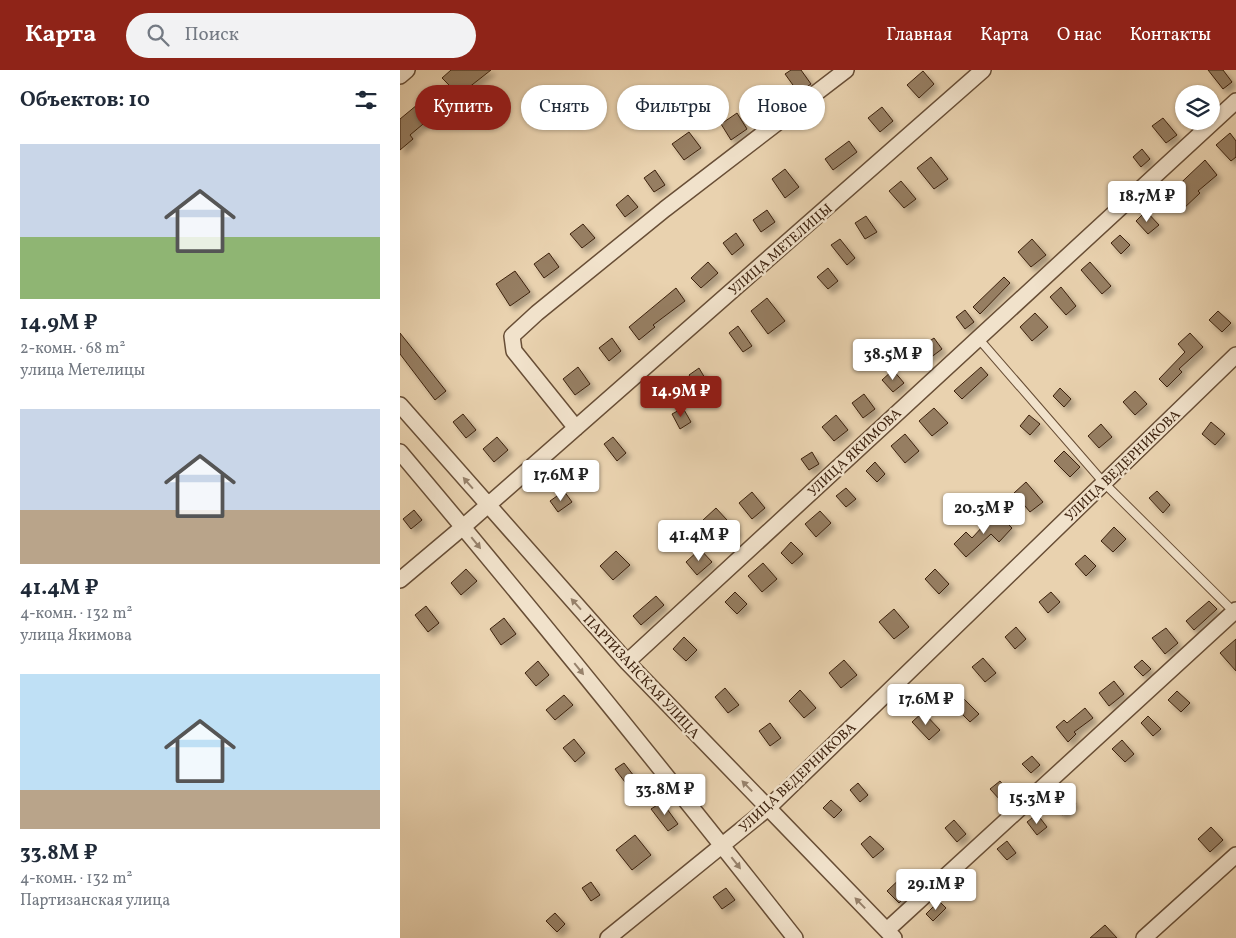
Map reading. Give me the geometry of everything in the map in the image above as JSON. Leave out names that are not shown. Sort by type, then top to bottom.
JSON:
[{"type":"street","points":[[400,76],[407,70]]},
{"type":"street","points":[[576,428],[514,351],[512,336],[537,313],[665,209],[846,70]]},
{"type":"street","name":"УЛИЦА МЕТЕЛИЦЫ","points":[[400,580],[463,527],[983,70]]},
{"type":"street","name":"УЛИЦА ЯКИМОВА","points":[[627,662],[1236,101]]},
{"type":"street","name":"УЛИЦА ВЕДЕРНИКОВА","points":[[608,938],[768,808],[1236,355]]},
{"type":"street","name":"ПАРТИЗАНСКАЯ УЛИЦА","points":[[400,405],[627,662],[890,934]]},
{"type":"street","points":[[400,452],[722,845],[795,938]]},
{"type":"street","points":[[890,934],[1235,611]]},
{"type":"street","points":[[1144,938],[1236,855]]},
{"type":"lane","points":[[978,338],[1104,483],[1235,611]]},
{"type":"building","points":[[451,70],[491,70],[472,85],[449,85],[442,78]]},
{"type":"building","points":[[791,70],[801,70],[811,84],[793,85],[785,74]]},
{"type":"building","points":[[1208,70],[1223,70],[1232,82],[1223,89]]},
{"type":"building","points":[[923,71],[934,84],[919,98],[907,85]]},
{"type":"building","points":[[415,107],[416,130],[410,135],[413,139],[400,150],[400,119]]},
{"type":"building","points":[[882,107],[893,121],[880,132],[868,118]]},
{"type":"building","points":[[737,113],[739,116],[739,130],[746,130],[731,140],[725,130],[729,130],[729,118]]},
{"type":"building","points":[[1163,118],[1177,135],[1166,143],[1152,126]]},
{"type":"building","points":[[689,132],[701,148],[684,160],[672,144]]},
{"type":"building","points":[[1230,133],[1236,141],[1236,157],[1231,161],[1216,145]]},
{"type":"building","points":[[849,141],[857,152],[833,170],[825,159]]},
{"type":"building","points":[[1142,149],[1150,159],[1141,167],[1133,157]]},
{"type":"building","points":[[931,157],[948,179],[934,189],[917,168]]},
{"type":"building","points":[[1205,160],[1217,175],[1198,191],[1200,193],[1182,210],[1168,195]]},
{"type":"building","points":[[785,169],[799,187],[785,198],[772,179]]},
{"type":"building","points":[[655,170],[665,185],[654,192],[644,178]]},
{"type":"building","points":[[901,181],[916,199],[904,208],[889,191]]},
{"type":"building","points":[[628,195],[638,207],[625,217],[616,205]]},
{"type":"building","points":[[767,210],[775,222],[761,232],[753,220]]},
{"type":"building","points":[[1146,211],[1159,225],[1148,234],[1136,221]]},
{"type":"building","points":[[866,216],[877,232],[865,239],[855,223]]},
{"type":"building","points":[[583,224],[595,238],[582,248],[570,234]]},
{"type":"building","points":[[736,233],[744,245],[732,255],[723,243]]},
{"type":"building","points":[[1120,235],[1130,245],[1121,254],[1111,243]]},
{"type":"building","points":[[840,239],[855,258],[847,265],[831,245]]},
{"type":"building","points":[[1032,239],[1046,255],[1031,267],[1018,252]]},
{"type":"building","points":[[549,253],[559,267],[544,278],[534,264]]},
{"type":"building","points":[[708,262],[718,273],[701,288],[691,278]]},
{"type":"building","points":[[1090,262],[1111,286],[1102,294],[1081,270]]},
{"type":"building","points":[[828,268],[838,281],[828,289],[817,277]]},
{"type":"building","points":[[515,271],[530,292],[510,306],[496,284]]},
{"type":"building","points":[[1004,277],[1010,283],[980,314],[973,307]]},
{"type":"building","points":[[1061,287],[1076,306],[1066,315],[1050,297]]},
{"type":"building","points":[[676,288],[685,301],[653,325],[655,327],[639,340],[629,327]]},
{"type":"building","points":[[767,298],[785,321],[768,334],[751,311]]},
{"type":"building","points":[[965,310],[974,322],[965,329],[956,317]]},
{"type":"building","points":[[1218,311],[1231,323],[1222,332],[1209,320]]},
{"type":"building","points":[[1035,313],[1048,327],[1032,341],[1020,327]]},
{"type":"building","points":[[738,326],[752,346],[743,352],[729,333]]},
{"type":"building","points":[[400,333],[446,391],[435,400],[400,354]]},
{"type":"building","points":[[1190,333],[1203,347],[1179,369],[1182,372],[1167,387],[1159,379],[1185,352],[1178,344]]},
{"type":"building","points":[[612,338],[621,351],[609,361],[599,348]]},
{"type":"building","points":[[934,338],[942,349],[930,358],[921,347]]},
{"type":"building","points":[[578,367],[590,384],[575,395],[563,379]]},
{"type":"building","points":[[981,367],[988,375],[962,399],[954,391]]},
{"type":"building","points":[[699,368],[709,385],[700,392],[689,375]]},
{"type":"building","points":[[893,370],[904,383],[893,392],[882,380]]},
{"type":"building","points":[[1060,388],[1071,399],[1064,407],[1053,396]]},
{"type":"building","points":[[1135,391],[1147,404],[1135,415],[1123,402]]},
{"type":"building","points":[[864,394],[875,409],[863,418],[852,403]]},
{"type":"building","points":[[683,408],[691,422],[680,429],[672,414]]},
{"type":"building","points":[[934,408],[948,423],[932,436],[919,421]]},
{"type":"building","points":[[463,414],[476,430],[466,438],[453,422]]},
{"type":"building","points":[[836,415],[848,430],[834,441],[822,427]]},
{"type":"building","points":[[1029,415],[1040,424],[1030,435],[1020,426]]},
{"type":"building","points":[[1211,422],[1225,434],[1215,445],[1202,434]]},
{"type":"building","points":[[1101,424],[1112,437],[1099,448],[1088,436]]},
{"type":"building","points":[[905,434],[919,451],[905,463],[891,446]]},
{"type":"building","points":[[497,437],[508,450],[494,462],[483,449]]},
{"type":"building","points":[[613,437],[626,453],[617,461],[604,444]]},
{"type":"building","points":[[1064,451],[1080,467],[1070,477],[1054,461]]},
{"type":"building","points":[[812,452],[819,464],[809,470],[801,459]]},
{"type":"building","points":[[875,462],[885,474],[877,482],[866,471]]},
{"type":"building","points":[[1026,482],[1043,502],[1030,512],[1014,493]]},
{"type":"building","points":[[846,488],[856,499],[846,507],[836,496]]},
{"type":"building","points":[[564,491],[572,502],[558,512],[550,501]]},
{"type":"building","points":[[1157,491],[1170,505],[1163,513],[1149,498]]},
{"type":"building","points":[[752,492],[765,508],[752,519],[739,503]]},
{"type":"building","points":[[716,508],[737,531],[723,543],[703,520]]},
{"type":"building","points":[[414,510],[422,520],[411,529],[403,519]]},
{"type":"building","points":[[820,511],[831,523],[816,537],[805,524]]},
{"type":"building","points":[[996,512],[1012,528],[999,542],[991,534],[966,557],[954,544],[966,532],[972,538]]},
{"type":"building","points":[[1114,527],[1126,539],[1113,552],[1101,541]]},
{"type":"building","points":[[791,542],[803,554],[792,564],[781,553]]},
{"type":"building","points":[[700,549],[712,562],[697,575],[686,562]]},
{"type":"building","points":[[616,551],[630,565],[613,580],[600,566]]},
{"type":"building","points":[[1085,555],[1096,566],[1086,576],[1075,564]]},
{"type":"building","points":[[763,563],[777,579],[762,592],[748,576]]},
{"type":"building","points":[[466,569],[477,581],[461,595],[451,583]]},
{"type":"building","points":[[935,569],[949,584],[939,594],[925,579]]},
{"type":"building","points":[[735,592],[747,604],[737,614],[725,602]]},
{"type":"building","points":[[1051,592],[1060,602],[1048,613],[1039,602]]},
{"type":"building","points":[[656,596],[664,605],[641,625],[633,616]]},
{"type":"building","points":[[1209,601],[1217,609],[1194,630],[1186,621]]},
{"type":"building","points":[[426,606],[439,623],[428,632],[415,615]]},
{"type":"building","points":[[894,609],[909,627],[894,639],[879,622]]},
{"type":"building","points":[[504,618],[516,634],[501,645],[490,629]]},
{"type":"building","points":[[1016,627],[1026,639],[1015,649],[1005,637]]},
{"type":"building","points":[[1166,628],[1178,643],[1165,654],[1152,638]]},
{"type":"building","points":[[684,637],[697,650],[686,661],[673,649]]},
{"type":"building","points":[[1236,639],[1236,671],[1220,653]]},
{"type":"building","points":[[983,658],[996,673],[985,682],[972,667]]},
{"type":"building","points":[[844,660],[857,675],[841,688],[829,673]]},
{"type":"building","points":[[1142,660],[1151,669],[1143,676],[1134,667]]},
{"type":"building","points":[[538,661],[549,675],[536,686],[525,673]]},
{"type":"building","points":[[1114,681],[1124,694],[1109,706],[1099,693]]},
{"type":"building","points":[[951,686],[979,714],[970,722],[943,695]]},
{"type":"building","points":[[725,688],[739,705],[728,713],[715,697]]},
{"type":"building","points":[[800,690],[816,708],[804,718],[789,701]]},
{"type":"building","points":[[1177,691],[1190,703],[1181,712],[1168,700]]},
{"type":"building","points":[[564,695],[573,705],[555,720],[546,710]]},
{"type":"building","points":[[1085,708],[1093,718],[1074,732],[1076,734],[1068,742],[1056,727],[1064,720],[1067,723]]},
{"type":"building","points":[[923,712],[940,730],[929,740],[912,722]]},
{"type":"building","points":[[1148,716],[1161,729],[1153,736],[1141,723]]},
{"type":"building","points":[[770,723],[781,738],[770,746],[759,731]]},
{"type":"building","points":[[574,739],[585,753],[575,762],[563,748]]},
{"type":"building","points":[[1122,740],[1134,754],[1125,762],[1112,749]]},
{"type":"building","points":[[1032,756],[1040,765],[1031,773],[1022,764]]},
{"type":"building","points":[[624,763],[637,780],[628,786],[615,769]]},
{"type":"building","points":[[1000,781],[1010,793],[1001,801],[990,789]]},
{"type":"building","points":[[858,783],[868,795],[860,802],[850,790]]},
{"type":"building","points":[[1065,791],[1076,804],[1062,815],[1051,802]]},
{"type":"building","points":[[831,800],[842,810],[834,818],[823,808]]},
{"type":"building","points":[[662,802],[678,824],[668,831],[651,809]]},
{"type":"building","points":[[1037,814],[1047,827],[1037,835],[1027,822]]},
{"type":"building","points":[[954,820],[966,834],[957,842],[945,828]]},
{"type":"building","points":[[1211,827],[1223,840],[1210,852],[1198,839]]},
{"type":"building","points":[[635,835],[651,855],[632,870],[616,850]]},
{"type":"building","points":[[870,836],[884,849],[873,858],[861,844]]},
{"type":"building","points":[[1007,841],[1016,853],[1007,860],[997,849]]},
{"type":"building","points":[[904,875],[916,887],[899,903],[887,891]]},
{"type":"building","points":[[591,882],[600,895],[591,901],[582,888]]},
{"type":"building","points":[[726,888],[735,900],[722,909],[713,897]]},
{"type":"building","points":[[939,901],[946,908],[933,921],[926,914]]},
{"type":"building","points":[[555,913],[565,924],[557,932],[546,921]]},
{"type":"building","points":[[1105,925],[1117,938],[1090,938]]}]
